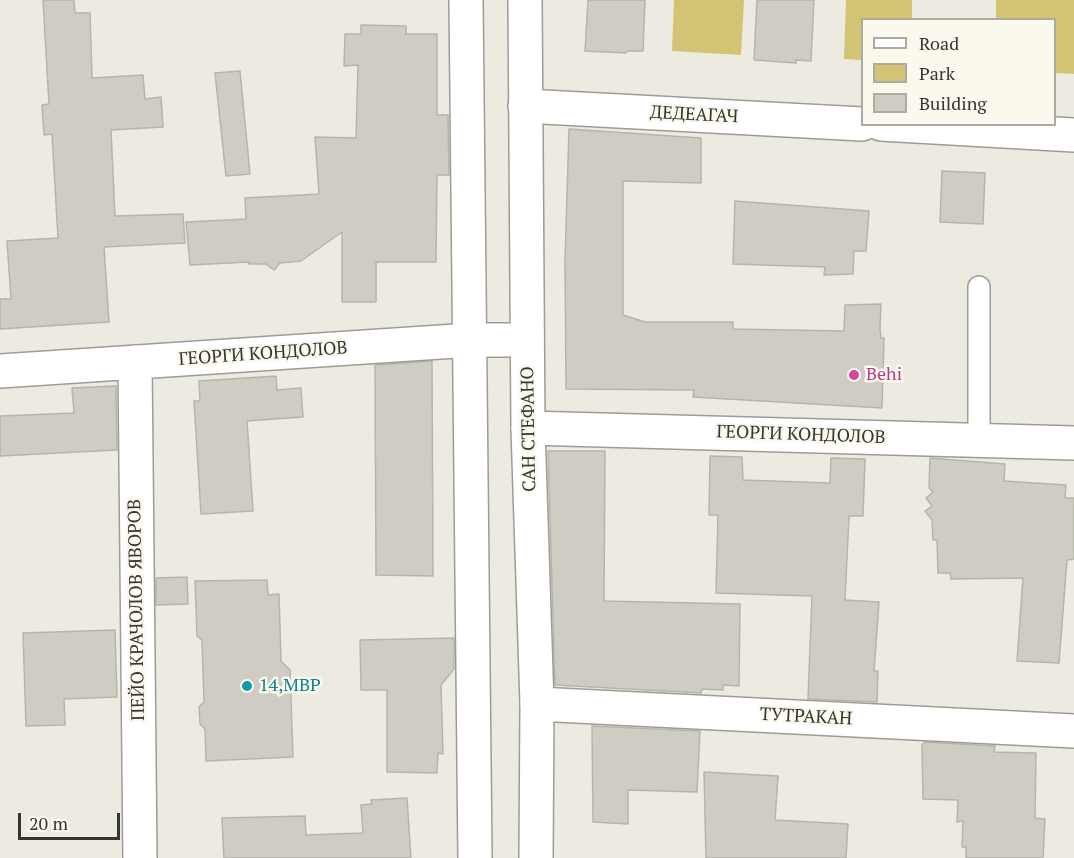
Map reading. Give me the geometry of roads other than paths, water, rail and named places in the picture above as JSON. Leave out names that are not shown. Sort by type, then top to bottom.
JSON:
[{"type":"street","points":[[466,0],[475,858]]},
{"type":"street","name":"САН СТЕФАНО","points":[[525,0],[528,428],[537,704],[536,858]]},
{"type":"street","name":"ДЕДЕАГАЧ","points":[[525,106],[861,123]]},
{"type":"street","points":[[916,126],[1074,135]]},
{"type":"street","name":"ГЕОРГИ КОНДОЛОВ","points":[[0,371],[471,340],[527,340]]},
{"type":"street","name":"ПЕЙО КРАЧОЛОВ ЯВОРОВ","points":[[135,362],[140,858]]},
{"type":"street","name":"ГЕОРГИ КОНДОЛОВ","points":[[528,428],[1074,443]]},
{"type":"street","name":"ТУТРАКАН","points":[[537,704],[1074,731]]},
{"type":"lane","points":[[979,440],[980,287]]},
{"type":"place","name":"Behi","points":[[854,375]]},
{"type":"place","name":"14,МВР","points":[[247,686]]}]
